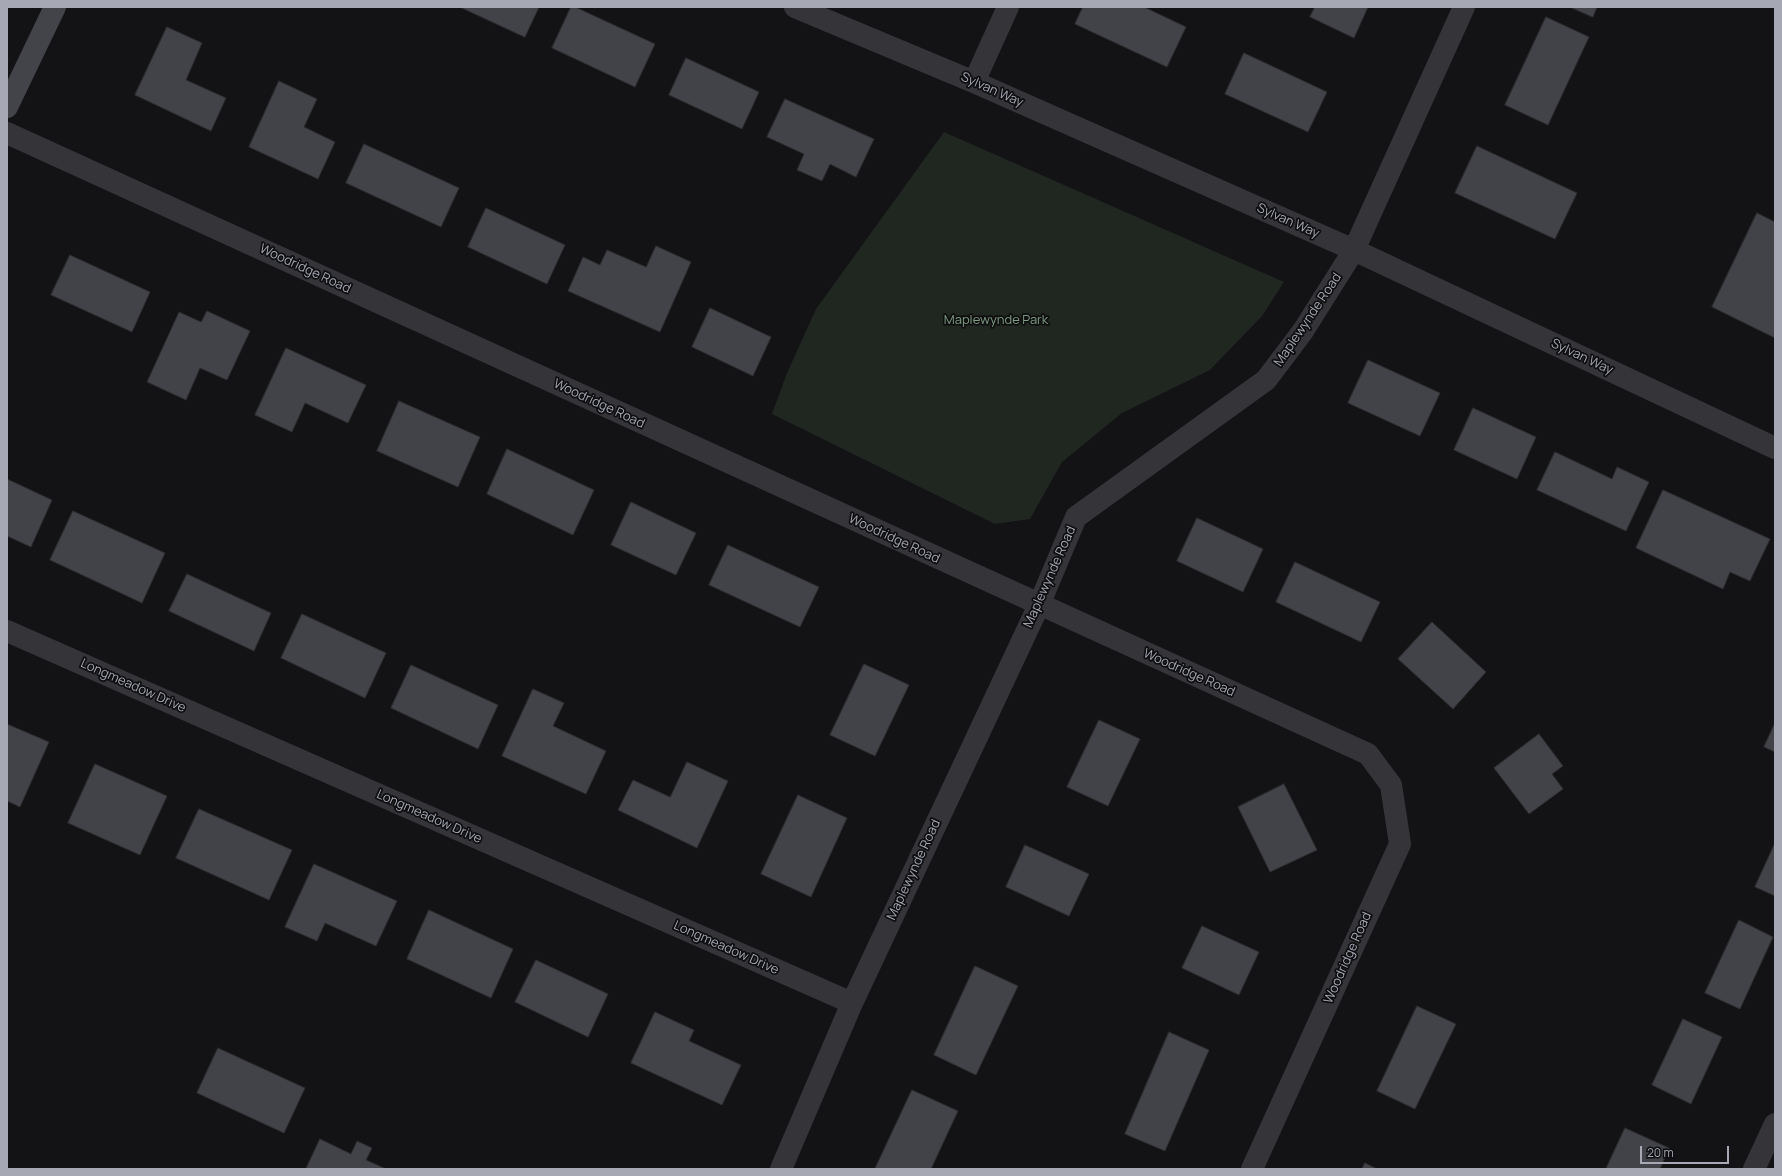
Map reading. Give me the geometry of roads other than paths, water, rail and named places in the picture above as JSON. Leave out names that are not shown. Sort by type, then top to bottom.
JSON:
[{"type":"street","points":[[7,107],[55,7]]},
{"type":"street","name":"Sylvan Way","points":[[795,7],[974,82],[1354,250],[1775,448]]},
{"type":"street","points":[[974,82],[1008,7]]},
{"type":"street","name":"Maplewynde Road","points":[[781,1169],[852,1003],[1039,605],[1076,518],[1266,380],[1304,331],[1354,250],[1464,7]]},
{"type":"street","name":"Woodridge Road","points":[[7,133],[1368,754],[1390,785],[1400,844],[1252,1169]]},
{"type":"street","name":"Longmeadow Drive","points":[[7,631],[852,1003]]},
{"type":"street","points":[[1754,1169],[1775,1124]]},
{"type":"park label","name":"Maplewynde Park","points":[[996,320]]}]
